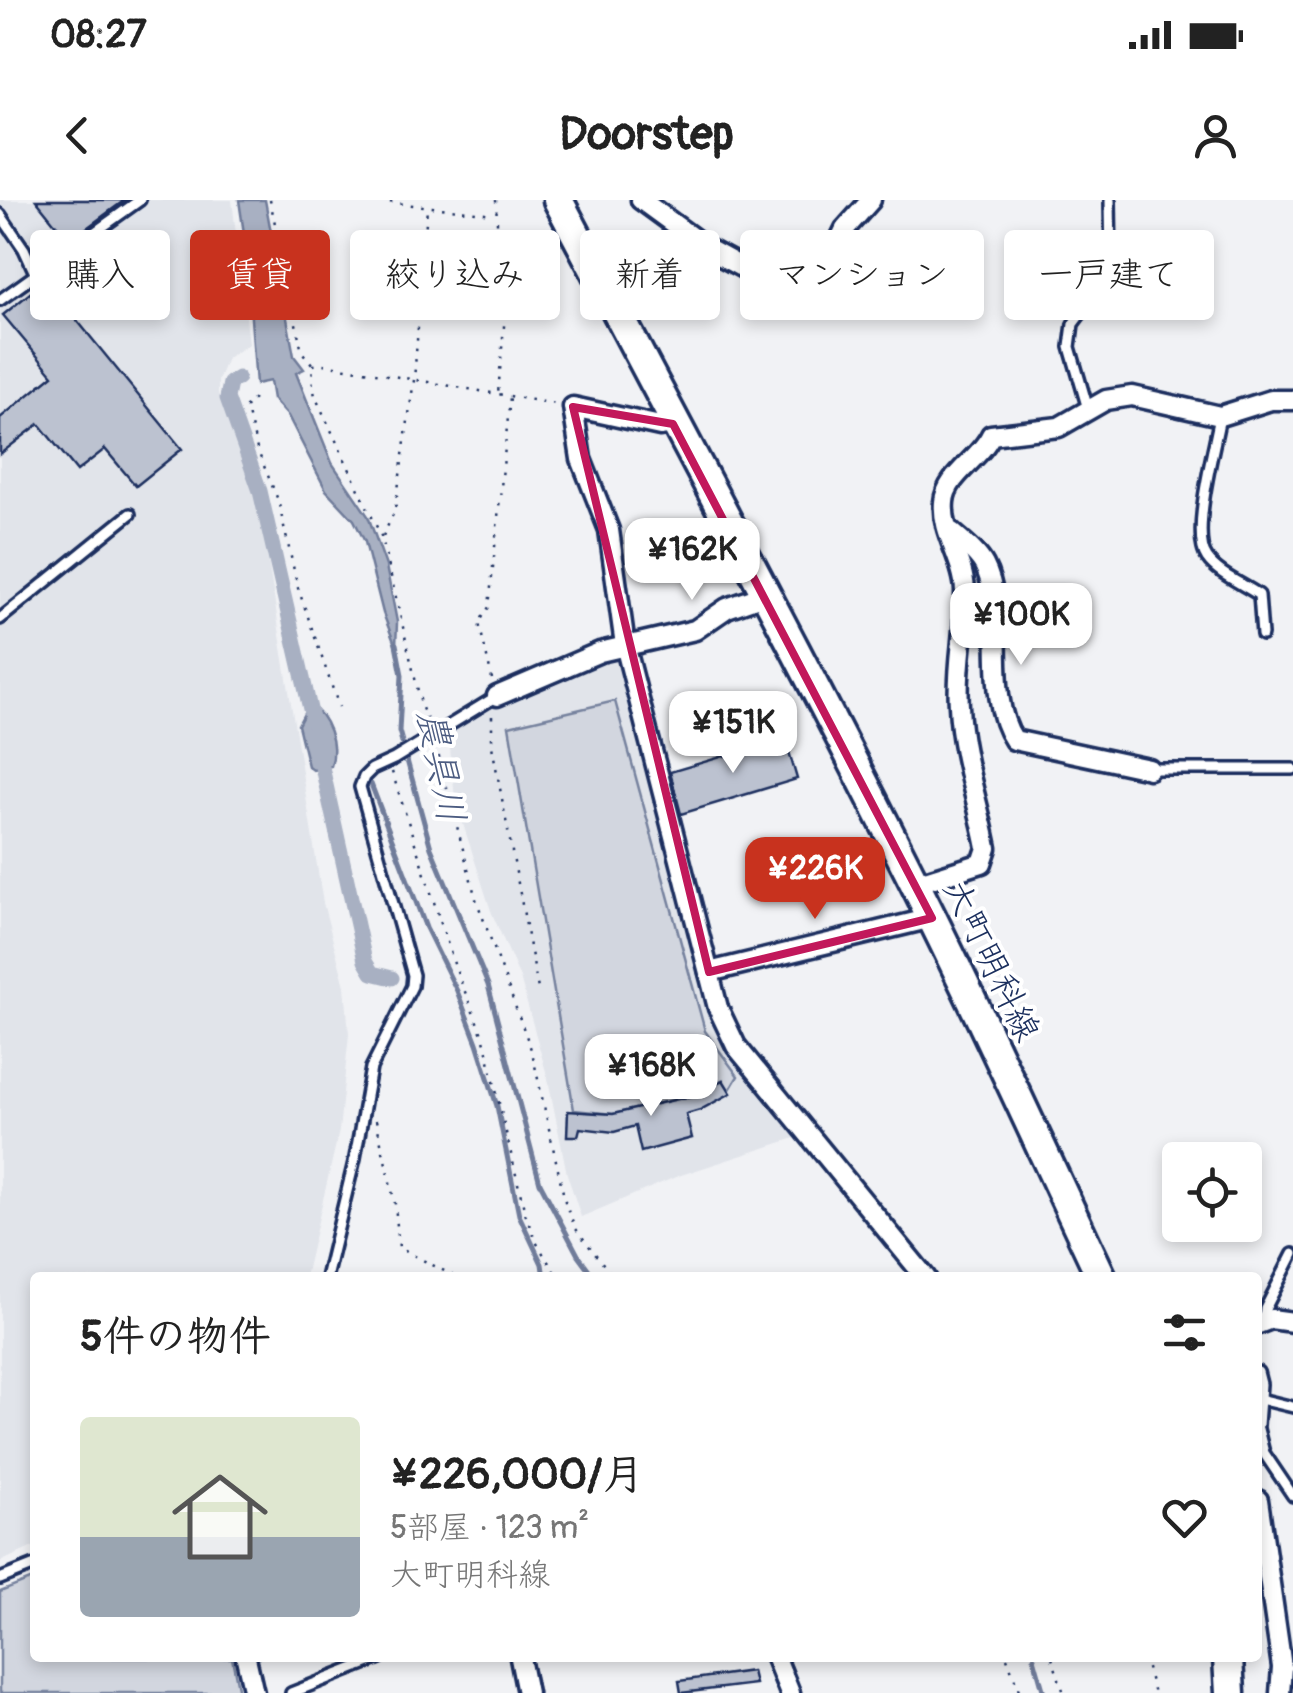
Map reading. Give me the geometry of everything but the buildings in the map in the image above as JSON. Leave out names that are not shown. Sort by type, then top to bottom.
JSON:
[{"type":"main road","name":"大町明科線","points":[[558,200],[673,424],[767,594],[932,918],[1099,1272]]},
{"type":"main road","points":[[1228,1662],[1230,1693]]},
{"type":"street","points":[[640,200],[708,249],[769,282],[790,283],[826,266],[845,229],[871,200]]},
{"type":"street","points":[[909,874],[925,881],[974,868],[982,863],[987,848],[959,710],[965,589],[957,551],[947,528],[944,502],[948,487],[984,450],[991,435],[1059,427],[1106,400],[1132,396],[1220,416],[1271,400],[1293,400]]},
{"type":"street","points":[[673,424],[660,426],[572,407],[581,459],[608,530],[624,644],[722,1020],[736,1046],[921,1272]]},
{"type":"street","points":[[947,528],[986,568],[993,602],[997,669],[1008,731],[1014,740],[1149,769]]},
{"type":"street","points":[[497,696],[624,644],[695,630],[726,608],[767,594]]},
{"type":"street","points":[[709,972],[932,918]]},
{"type":"street","points":[[1262,1322],[1293,1322]]},
{"type":"street","points":[[1262,1528],[1282,1667],[1280,1693]]},
{"type":"street","points":[[247,1662],[254,1693]]},
{"type":"street","points":[[521,1662],[527,1693]]},
{"type":"street","points":[[778,1662],[790,1693]]},
{"type":"lane","points":[[98,230],[140,200]]},
{"type":"lane","points":[[1088,409],[1070,347],[1073,324],[1104,283],[1111,266],[1110,200]]},
{"type":"lane","points":[[0,214],[30,262]]},
{"type":"lane","points":[[0,300],[30,279]]},
{"type":"lane","points":[[1220,416],[1202,518],[1201,548],[1210,563],[1259,595],[1262,635]]},
{"type":"lane","points":[[0,619],[130,514]]},
{"type":"lane","points":[[327,1272],[379,1046],[414,976],[360,787],[372,769],[497,696]]},
{"type":"lane","points":[[1149,769],[1293,769]]},
{"type":"lane","points":[[1262,1319],[1293,1254]]},
{"type":"lane","points":[[1262,1399],[1293,1407]]},
{"type":"lane","points":[[1262,1444],[1293,1496]]},
{"type":"lane","points":[[0,1579],[30,1567]]},
{"type":"lane","points":[[291,1693],[370,1662]]},
{"type":"path","points":[[369,200],[496,214]]},
{"type":"path","points":[[496,200],[500,291],[506,315],[498,395]]},
{"type":"path","points":[[382,538],[395,510],[414,380],[427,208]]},
{"type":"path","points":[[313,365],[572,407]]},
{"type":"path","points":[[510,397],[489,607],[478,623],[497,696],[491,718],[492,746],[538,989]]},
{"type":"path","points":[[254,399],[246,406],[257,449],[278,500],[298,588],[338,707]]},
{"type":"path","points":[[391,760],[455,967],[484,1039],[525,1213],[555,1272]]},
{"type":"path","points":[[365,1096],[386,1158],[399,1248],[446,1272]]},
{"type":"path","points":[[1008,1662],[1020,1693]]},
{"type":"path","points":[[1053,1662],[1064,1693]]},
{"type":"path","points":[[1145,1662],[1154,1693]]},
{"type":"highlighted area","points":[[573,407],[673,424],[932,918],[709,972]]},
{"type":"shaded area","points":[[0,200],[232,200],[236,230],[190,230],[190,320],[246,320],[249,344],[227,358],[218,393],[259,504],[323,903],[345,986],[349,1034],[339,1131],[306,1272],[30,1272],[30,1548],[0,1562]]},
{"type":"shaded area","points":[[609,657],[626,666],[712,1005],[801,1136],[678,1176],[581,1217],[520,978],[491,911],[455,799],[450,748],[443,735],[510,696]]},
{"type":"shaded area","points":[[615,701],[705,1031],[738,1076],[729,1091],[722,1080],[691,1096],[613,1114],[574,1110],[509,726]]},
{"type":"shaded area","points":[[30,1580],[30,1662],[233,1662],[239,1693],[0,1693],[0,1592]]},
{"type":"water","points":[[239,200],[265,200],[271,230],[244,230]]},
{"type":"water","points":[[251,320],[287,320],[294,356],[304,369],[296,373],[332,463],[368,516],[386,566],[397,622],[396,647],[365,542],[354,520],[326,490],[288,416],[273,399],[270,381],[256,384]]},
{"type":"water","points":[[309,704],[326,723],[333,749],[331,766],[313,770],[308,766],[298,725]]},
{"type":"waterway","points":[[238,378],[230,383],[227,398],[260,491],[313,722]]},
{"type":"waterway","name":"農具川","points":[[396,644],[402,675],[399,731],[431,848],[488,985],[540,1183],[591,1272]]},
{"type":"waterway","points":[[318,749],[365,961],[372,973],[392,978]]},
{"type":"waterway","points":[[371,784],[426,928],[477,1043],[497,1106],[519,1215],[543,1272]]},
{"type":"waterway","points":[[531,1662],[537,1693]]},
{"type":"waterway","name":"農具川","points":[[1035,1662],[1044,1693]]}]
